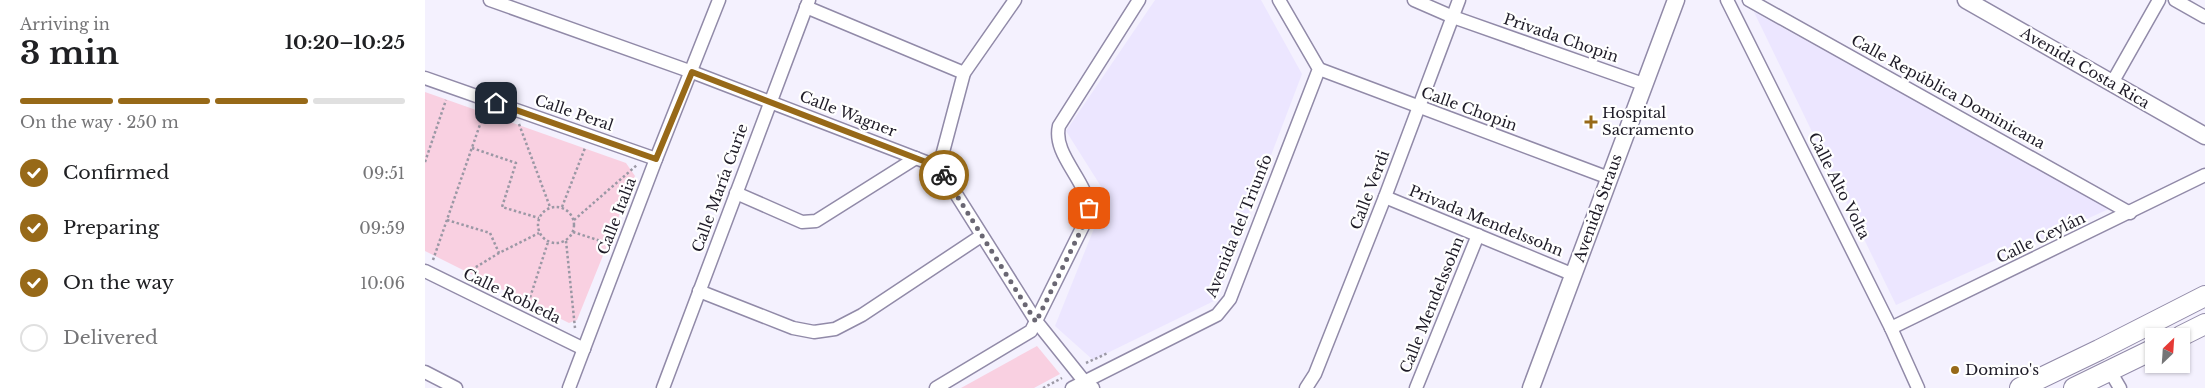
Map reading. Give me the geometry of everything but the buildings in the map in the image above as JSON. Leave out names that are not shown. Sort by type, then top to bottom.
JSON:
[{"type":"main road","points":[[2020,388],[2205,296]]},
{"type":"main road","points":[[2190,332],[2205,324]]},
{"type":"main road","points":[[2074,388],[2115,380],[2145,357]]},
{"type":"street","name":"Calle Wagner","points":[[490,0],[770,101],[939,167]]},
{"type":"street","name":"Calle Italia","points":[[569,388],[719,0]]},
{"type":"street","points":[[1015,0],[964,73],[939,167],[1036,322],[1089,385]]},
{"type":"street","points":[[936,388],[1031,331],[1036,322],[1084,224],[1089,208],[1086,197],[1057,138],[1059,126],[1139,0]]},
{"type":"street","points":[[1279,0],[1319,69]]},
{"type":"street","name":"Privada Chopin","points":[[1414,0],[1453,17],[1643,84]]},
{"type":"street","name":"Calle Verdi","points":[[1306,388],[1315,374],[1385,197],[1459,0]]},
{"type":"street","name":"Avenida Straus","points":[[1531,388],[1643,84],[1676,0]]},
{"type":"street","name":"Calle Alto Volta","points":[[1727,0],[1891,328],[1918,388]]},
{"type":"street","name":"Calle República Dominicana","points":[[1749,0],[2130,213]]},
{"type":"street","name":"Avenida Costa Rica","points":[[1965,0],[2205,136]]},
{"type":"street","points":[[2112,83],[2159,0]]},
{"type":"street","points":[[2175,0],[2205,17]]},
{"type":"street","points":[[808,4],[964,73]]},
{"type":"street","name":"Calle María Curie","points":[[666,387],[699,291],[808,4]]},
{"type":"street","name":"Calle Chopin","points":[[1319,69],[1609,178]]},
{"type":"street","name":"Avenida del Triunfo","points":[[1072,388],[1089,385],[1217,315],[1223,309],[1230,299],[1319,69]]},
{"type":"street","name":"Calle Peral","points":[[425,78],[656,159]]},
{"type":"street","points":[[736,193],[802,222],[816,221],[916,158]]},
{"type":"street","name":"Calle Ceylán","points":[[1891,328],[2205,175]]},
{"type":"street","name":"Privada Mendelssohn","points":[[1385,197],[1574,275]]},
{"type":"street","name":"Calle Mendelssohn","points":[[1416,388],[1478,234]]},
{"type":"street","points":[[699,291],[793,328],[814,332],[835,329],[861,315],[981,236]]},
{"type":"street","name":"Calle Robleda","points":[[425,271],[585,349]]},
{"type":"street","points":[[425,372],[457,388]]},
{"type":"path","points":[[425,162],[447,96]]},
{"type":"path","points":[[433,260],[485,109]]},
{"type":"path","points":[[527,124],[518,121],[549,207]]},
{"type":"path","points":[[562,207],[587,144]]},
{"type":"path","points":[[471,148],[516,163],[502,207],[539,218]]},
{"type":"path","points":[[574,220],[637,164],[639,172]]},
{"type":"path","points":[[549,207],[562,207],[567,210],[574,220],[573,232],[566,241],[560,243],[548,242],[539,233],[537,227],[539,218],[544,210],[549,207]]},
{"type":"path","points":[[447,220],[491,233],[499,253]]},
{"type":"path","points":[[573,232],[612,245]]},
{"type":"path","points":[[463,275],[499,253],[539,233]]},
{"type":"path","points":[[566,241],[575,328]]},
{"type":"path","points":[[519,303],[527,307],[548,242]]},
{"type":"path","points":[[425,256],[441,264]]},
{"type":"path","points":[[455,272],[471,279]]},
{"type":"path","points":[[571,330],[581,327]]},
{"type":"path","points":[[1080,357],[1086,363],[1113,351]]},
{"type":"path","points":[[1043,388],[1067,376]]},
{"type":"shaded area","points":[[1155,0],[1261,0],[1302,74],[1216,300],[1093,360],[1055,326],[1107,196],[1066,131]]},
{"type":"shaded area","points":[[1754,12],[2111,208],[1896,305]]},
{"type":"shaded area","points":[[425,92],[626,163],[635,176],[577,320],[569,323],[425,251]]},
{"type":"shaded area","points":[[1037,346],[1060,374],[1034,388],[961,388]]},
{"type":"way so far","points":[[944,175],[1036,322],[1084,224],[1089,208]]},
{"type":"place","name":"Hospital Sacramento","points":[[1591,122]]},
{"type":"place","name":"Domino's","points":[[1955,370]]},
{"type":"route","points":[[496,103],[656,159],[692,72],[939,167],[944,175]]}]
